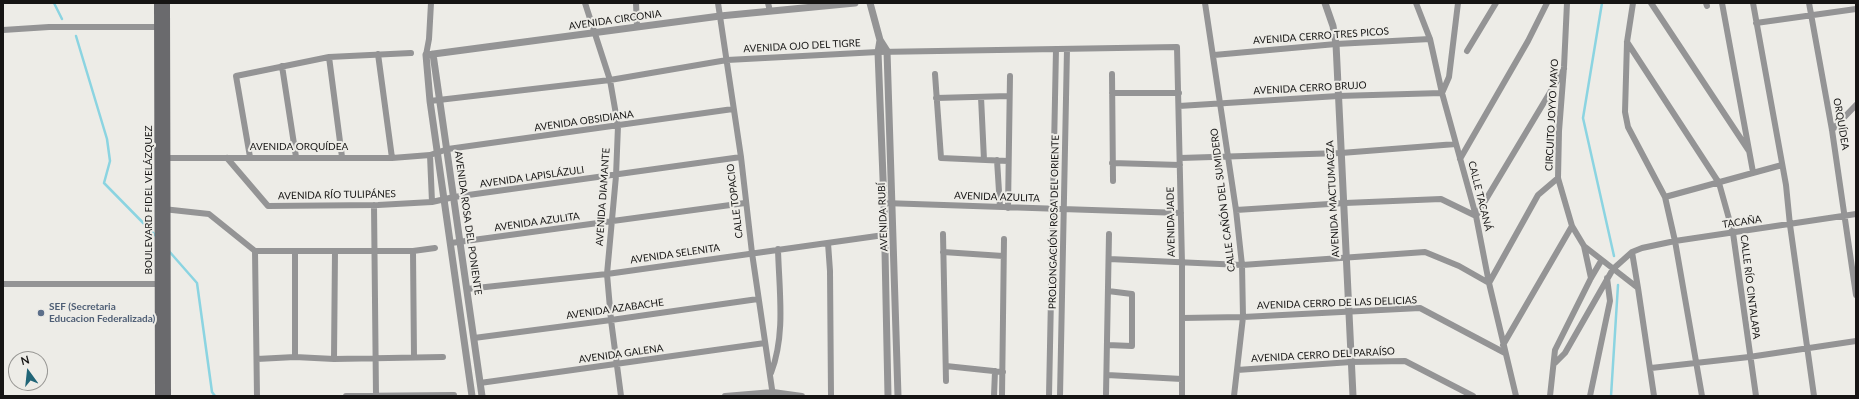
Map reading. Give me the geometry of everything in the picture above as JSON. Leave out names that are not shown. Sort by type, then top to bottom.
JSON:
[{"type":"main road","name":"BOULEVARD FIDEL VELÁZQUEZ","points":[[158,3],[163,158]]},
{"type":"main road","name":"BOULEVARD FIDEL VELÁZQUEZ","points":[[159,396],[163,284],[163,158],[166,3]]},
{"type":"main road","name":"BOULEVARD FIDEL VELÁZQUEZ","points":[[163,284],[167,396]]},
{"type":"street","points":[[431,3],[429,39],[430,100],[472,396]]},
{"type":"street","name":"AVENIDA DIAMANTE","points":[[585,3],[610,80],[618,126],[616,176],[607,274],[616,365],[621,396]]},
{"type":"street","points":[[636,3],[637,26]]},
{"type":"street","name":"CALLE TOPACIO","points":[[718,3],[741,157],[745,203],[758,298],[773,394]]},
{"type":"street","points":[[768,3],[770,11]]},
{"type":"street","name":"AVENIDA CIRCONIA","points":[[430,54],[720,16],[816,5],[855,3]]},
{"type":"street","name":"AVENIDA RUBÍ","points":[[870,3],[880,40],[887,51],[898,396]]},
{"type":"street","name":"CALLE CAÑÓN DEL SUMIDERO","points":[[1205,3],[1236,210],[1242,265],[1243,317],[1234,396]]},
{"type":"street","name":"AVENIDA MACTUMACZA","points":[[1325,3],[1334,26],[1336,44],[1345,203],[1348,311],[1353,396]]},
{"type":"street","name":"CALLE TACANÁ","points":[[1416,3],[1430,39],[1442,93],[1476,216],[1489,283],[1516,396]]},
{"type":"street","points":[[1442,93],[1449,77],[1458,3]]},
{"type":"street","points":[[1467,50],[1496,3]]},
{"type":"street","points":[[1460,159],[1528,41],[1547,3]]},
{"type":"street","name":"CIRCUITO JOYYO MAYO","points":[[1567,3],[1559,131],[1558,178],[1572,226],[1584,246],[1601,261],[1638,288]]},
{"type":"street","points":[[1633,3],[1627,42],[1625,112],[1628,127],[1665,197],[1675,241],[1702,396]]},
{"type":"street","points":[[1651,3],[1749,151]]},
{"type":"street","points":[[1722,3],[1753,172]]},
{"type":"street","points":[[1753,3],[1786,185],[1790,225],[1814,396]]},
{"type":"street","name":"ORQUÍDEA","points":[[1809,3],[1832,130],[1856,296]]},
{"type":"street","points":[[1756,23],[1856,9]]},
{"type":"street","points":[[3,30],[49,27],[158,27]]},
{"type":"street","name":"AVENIDA CERRO TRES PICOS","points":[[1214,55],[1336,44],[1430,39]]},
{"type":"street","name":"AVENIDA RUBÍ","points":[[880,40],[878,52],[884,203],[888,396]]},
{"type":"street","name":"CALLE RÍO CINTALAPA","points":[[1627,42],[1719,183],[1733,233],[1749,357],[1756,396]]},
{"type":"street","name":"AVENIDA OJO DEL TIGRE","points":[[430,100],[610,80],[727,60],[887,51],[1177,47]]},
{"type":"street","name":"AVENIDA JADE","points":[[1177,47],[1182,263],[1182,396]]},
{"type":"street","name":"PROLONGACIÓN ROSA DEL ORIENTE","points":[[1049,396],[1056,49]]},
{"type":"street","name":"PROLONGACIÓN ROSA DEL ORIENTE","points":[[1060,396],[1068,49]]},
{"type":"street","points":[[250,157],[236,76],[329,57],[410,53]]},
{"type":"street","points":[[378,54],[392,158]]},
{"type":"street","name":"AVENIDA ROSA DEL PONIENTE","points":[[430,54],[440,99],[448,150],[482,396]]},
{"type":"street","points":[[329,57],[342,157]]},
{"type":"street","points":[[282,66],[296,157]]},
{"type":"street","points":[[1236,210],[1441,199],[1476,216],[1564,67]]},
{"type":"street","points":[[935,74],[941,158],[1008,161]]},
{"type":"street","points":[[1112,74],[1113,181]]},
{"type":"street","points":[[1008,208],[1010,76]]},
{"type":"street","points":[[1112,94],[1179,93]]},
{"type":"street","name":"AVENIDA CERRO BRUJO","points":[[1179,106],[1338,96],[1442,93]]},
{"type":"street","points":[[936,98],[1009,96]]},
{"type":"street","points":[[981,97],[984,160]]},
{"type":"street","points":[[1832,130],[1856,105]]},
{"type":"street","name":"AVENIDA OBSIDIANA","points":[[438,152],[734,109]]},
{"type":"street","points":[[1180,158],[1341,153],[1456,144]]},
{"type":"street","name":"AVENIDA ORQUÍDEA","points":[[163,158],[392,158],[430,155],[438,152]]},
{"type":"street","points":[[430,155],[432,202]]},
{"type":"street","name":"AVENIDA LAPISLÁZULI","points":[[445,201],[454,197],[616,176],[741,157]]},
{"type":"street","name":"AVENIDA RÍO TULIPÁNES","points":[[227,158],[268,206],[374,205],[445,201]]},
{"type":"street","points":[[997,160],[1000,208]]},
{"type":"street","points":[[1112,163],[1180,165]]},
{"type":"street","points":[[1665,197],[1719,183],[1753,172],[1782,166]]},
{"type":"street","points":[[1109,259],[1242,265],[1425,252],[1459,266],[1489,283],[1538,195],[1558,178]]},
{"type":"street","name":"AVENIDA AZULITA","points":[[451,243],[745,203]]},
{"type":"street","name":"AVENIDA AZULITA","points":[[884,203],[1181,213]]},
{"type":"street","points":[[374,205],[374,358],[376,396]]},
{"type":"street","points":[[163,209],[209,214],[255,251],[413,251],[435,248]]},
{"type":"street","name":"TACAÑA","points":[[1632,252],[1642,248],[1675,241],[1856,214]]},
{"type":"street","points":[[1503,345],[1572,226]]},
{"type":"street","points":[[943,234],[946,381]]},
{"type":"street","points":[[1106,394],[1109,234]]},
{"type":"street","name":"AVENIDA SELENITA","points":[[467,290],[607,274],[884,235]]},
{"type":"street","points":[[1002,396],[1004,239]]},
{"type":"street","points":[[828,243],[830,271],[831,396]]},
{"type":"street","name":"CIRCUITO JOYYO MAYO","points":[[1584,246],[1591,278]]},
{"type":"street","points":[[770,374],[776,357],[780,336],[778,249]]},
{"type":"street","points":[[255,251],[258,396]]},
{"type":"street","points":[[295,251],[295,357]]},
{"type":"street","points":[[334,359],[335,251]]},
{"type":"street","points":[[413,251],[414,357]]},
{"type":"street","points":[[943,252],[1003,256]]},
{"type":"street","points":[[1555,363],[1565,353],[1613,269],[1632,252]]},
{"type":"street","points":[[1632,252],[1651,368],[1654,396]]},
{"type":"street","points":[[1550,396],[1555,363],[1555,350],[1601,261]]},
{"type":"street","points":[[1590,396],[1610,302],[1607,278]]},
{"type":"street","points":[[3,284],[163,284]]},
{"type":"street","points":[[1107,344],[1132,346],[1132,294],[1108,291]]},
{"type":"street","name":"AVENIDA AZABACHE","points":[[474,338],[611,320],[758,298]]},
{"type":"street","name":"AVENIDA CERRO DE LAS DELICIAS","points":[[1182,318],[1243,317],[1420,308],[1505,353]]},
{"type":"street","points":[[1051,315],[1062,315]]},
{"type":"street","points":[[886,317],[896,317]]},
{"type":"street","points":[[1651,368],[1749,357],[1856,341]]},
{"type":"street","name":"AVENIDA GALENA","points":[[480,382],[616,365],[765,343]]},
{"type":"street","points":[[257,359],[295,357],[334,359],[443,357]]},
{"type":"street","name":"AVENIDA CERRO DEL PARAÍSO","points":[[1237,370],[1351,362],[1406,361],[1473,396]]},
{"type":"street","points":[[946,366],[1003,372]]},
{"type":"street","points":[[994,396],[995,371]]},
{"type":"street","points":[[1107,375],[1182,379]]},
{"type":"street","points":[[725,396],[773,394],[802,396]]},
{"type":"street","points":[[346,396],[454,395]]},
{"type":"waterway","points":[[54,3],[62,19]]},
{"type":"waterway","points":[[1602,3],[1583,118],[1614,256]]},
{"type":"waterway","points":[[76,36],[107,139],[110,161],[104,183],[156,236]]},
{"type":"waterway","points":[[168,250],[197,283],[212,392],[215,396]]},
{"type":"waterway","points":[[1611,396],[1618,285]]},
{"type":"place","name":"SEF (Secretaria Educacion Federalizada)","points":[[41,313]]}]
